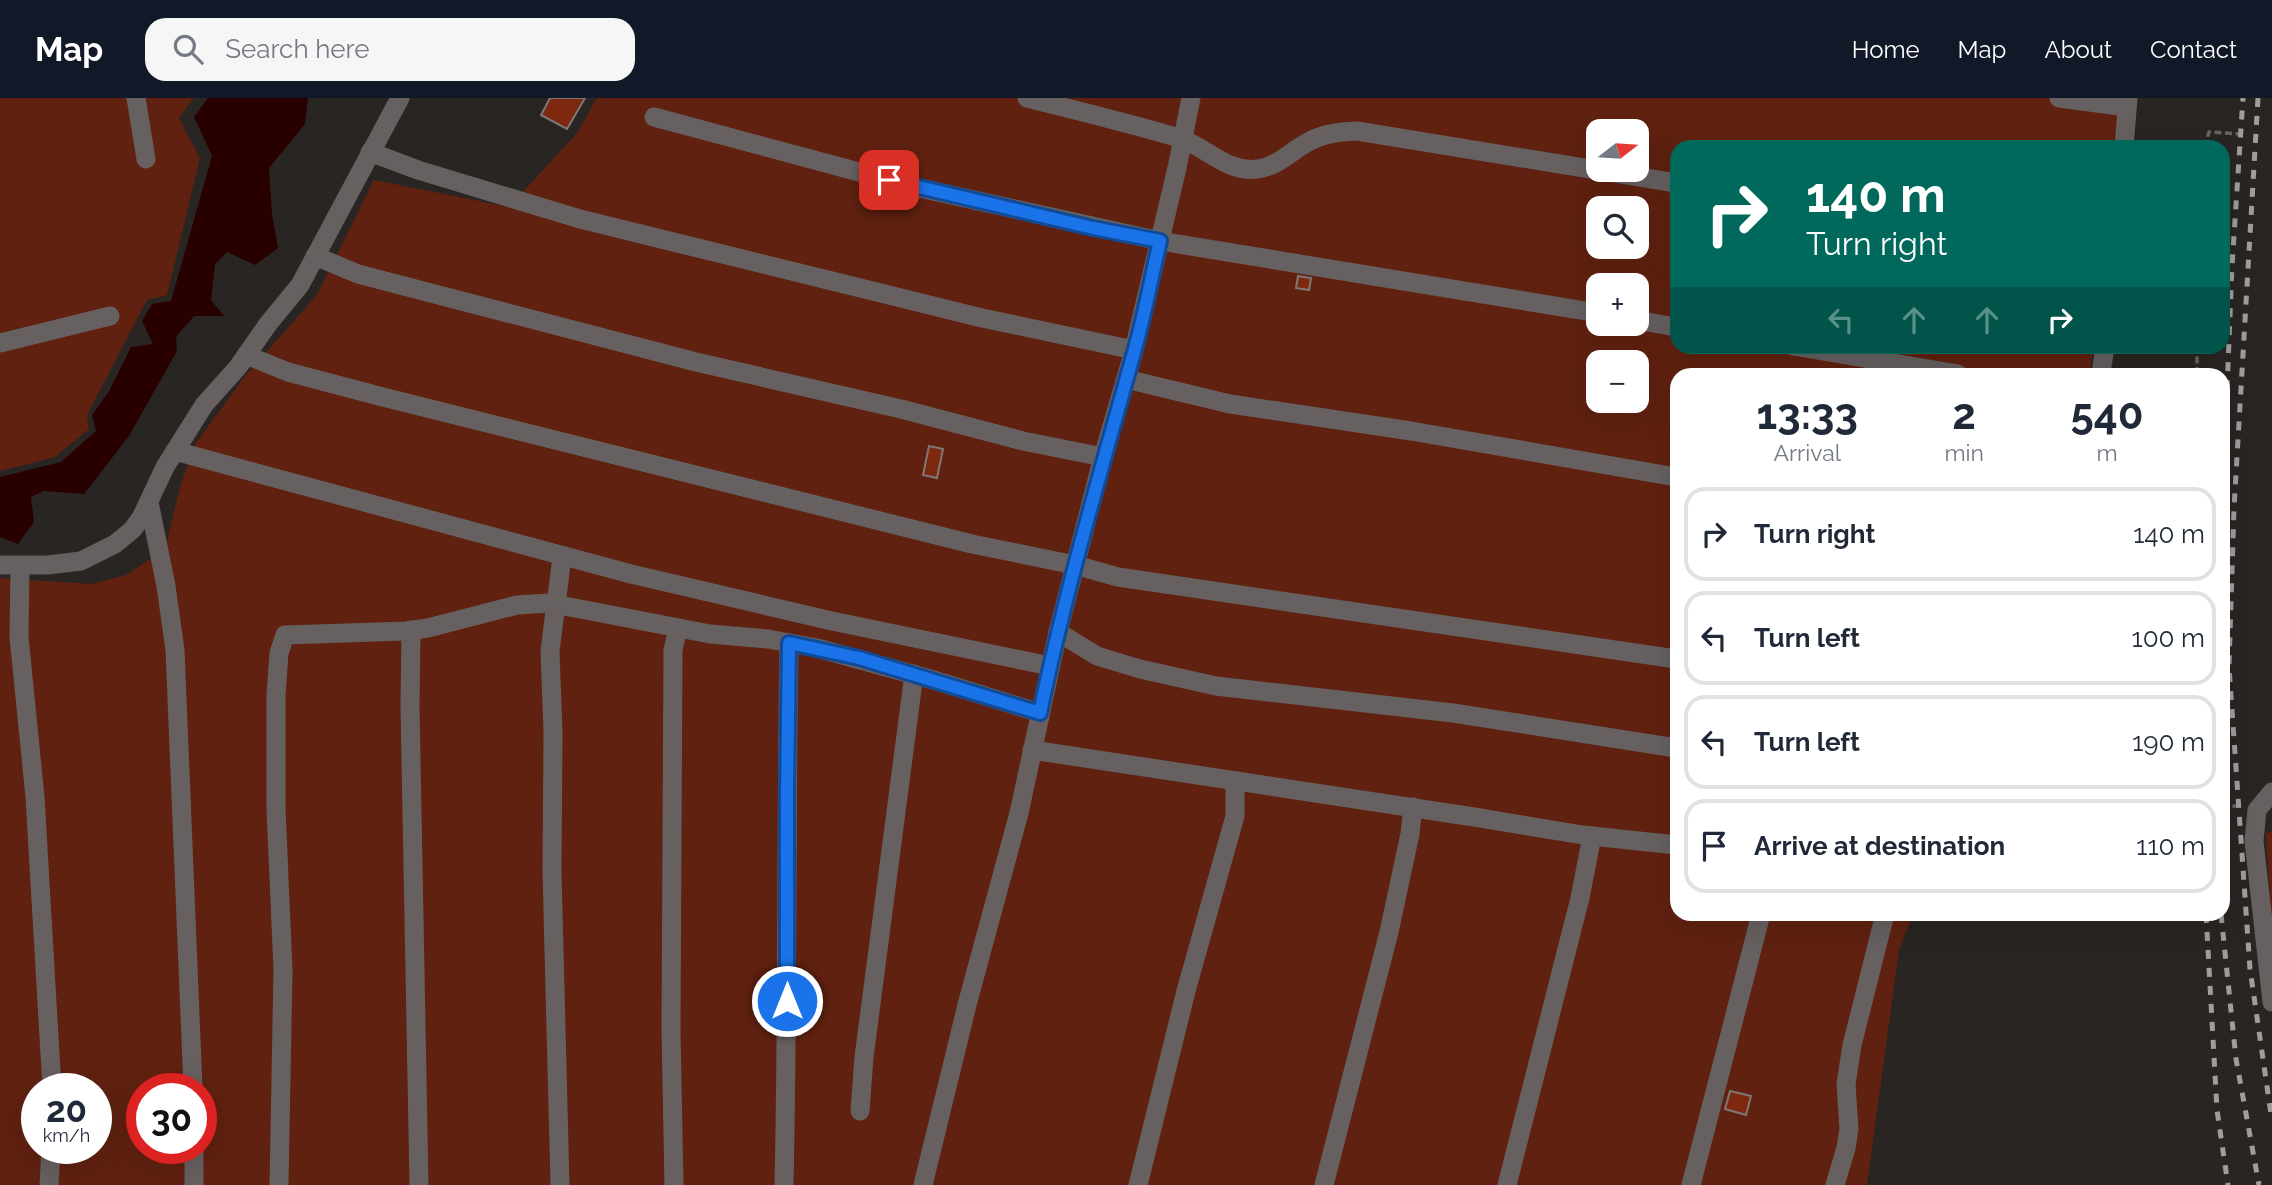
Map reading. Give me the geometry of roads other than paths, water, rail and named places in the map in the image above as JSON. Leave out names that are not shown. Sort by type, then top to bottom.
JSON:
[{"type":"street","points":[[136,98],[146,159]]},
{"type":"street","points":[[51,1073],[35,797],[10,565],[67,564],[82,561],[115,544],[132,530],[204,405],[300,285],[400,98]]},
{"type":"street","points":[[1027,98],[1183,140],[1222,163],[1240,168],[1258,169],[1277,163],[1309,141],[1332,132],[1357,131],[1670,182]]},
{"type":"street","points":[[923,1185],[968,1001],[1019,813],[1050,666],[1075,565],[1135,350],[1191,98]]},
{"type":"street","points":[[2059,98],[2127,103],[2124,140]]},
{"type":"street","points":[[654,117],[915,187],[1160,241],[1586,311]]},
{"type":"street","points":[[370,152],[418,170],[580,219],[982,318],[1135,350]]},
{"type":"street","points":[[315,256],[358,274],[682,358],[901,409],[1023,441],[1104,457]]},
{"type":"street","points":[[0,343],[110,316]]},
{"type":"street","points":[[1649,322],[1670,326]]},
{"type":"street","points":[[1840,354],[1923,368]]},
{"type":"street","points":[[246,355],[288,372],[638,462],[810,502],[972,544],[1075,565],[1118,578],[1670,658]]},
{"type":"street","points":[[1126,379],[1230,404],[1411,431],[1670,476]]},
{"type":"street","points":[[175,452],[562,556],[832,621],[1050,666]]},
{"type":"street","points":[[149,502],[166,586],[175,650],[192,1073]]},
{"type":"street","points":[[560,1185],[552,872],[550,651],[562,556]]},
{"type":"street","points":[[279,1185],[283,970],[276,808],[279,653],[285,635],[428,628],[517,605],[549,603],[678,628],[789,643],[859,658],[1040,713]]},
{"type":"street","points":[[674,1185],[671,1030],[673,650],[678,628]]},
{"type":"street","points":[[411,630],[419,1185]]},
{"type":"street","points":[[1058,632],[1097,656],[1216,686],[1453,713],[1670,747]]},
{"type":"street","points":[[784,1185],[789,643]]},
{"type":"street","points":[[860,1111],[864,1057],[914,674]]},
{"type":"street","points":[[1032,750],[1592,836],[1670,844]]},
{"type":"street","points":[[1138,1185],[1186,991],[1235,816],[1235,781]]},
{"type":"street","points":[[2269,799],[2257,810],[2255,841],[2272,1002]]},
{"type":"street","points":[[1324,1185],[1389,932],[1410,834],[1413,807]]},
{"type":"street","points":[[1507,1185],[1580,898],[1592,836]]},
{"type":"street","points":[[1691,1185],[1758,921]]},
{"type":"street","points":[[1835,1185],[1849,1129],[1846,1084],[1852,1045],[1883,921]]},
{"type":"street","points":[[49,1185],[50,1164]]},
{"type":"street","points":[[194,1164],[194,1185]]},
{"type":"railway","points":[[2230,316],[2243,98]]},
{"type":"railway","points":[[2230,635],[2234,508],[2258,98]]},
{"type":"railway","points":[[2228,354],[2228,368]]},
{"type":"railway","points":[[2230,681],[2250,969],[2272,1121]]},
{"type":"railway","points":[[2206,921],[2217,1110],[2228,1185]]},
{"type":"railway","points":[[2222,921],[2236,1059],[2259,1185]]}]
